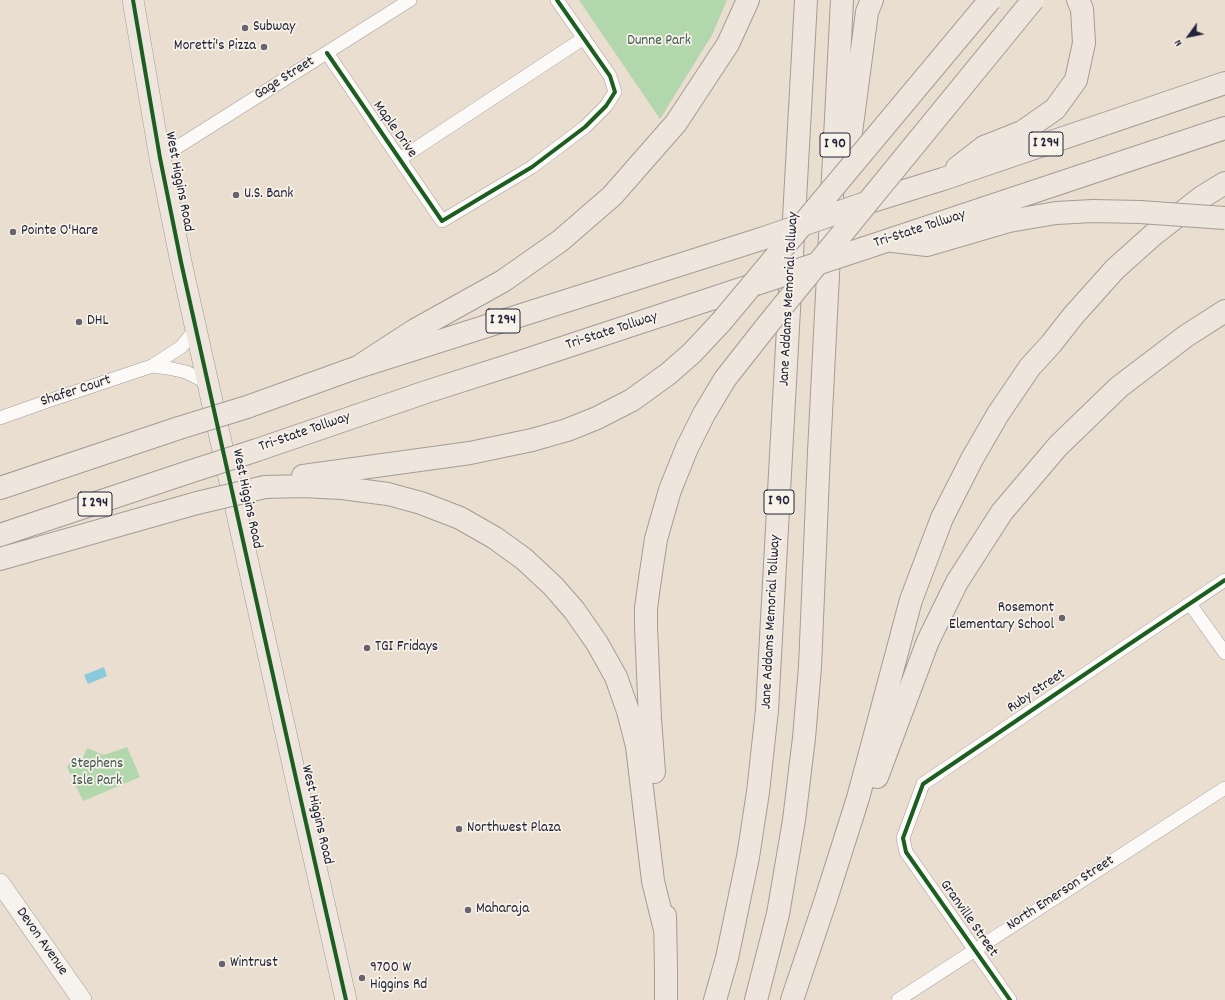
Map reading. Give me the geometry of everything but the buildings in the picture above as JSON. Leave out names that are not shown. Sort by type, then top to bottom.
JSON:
[{"type":"highway","points":[[358,367],[415,330],[503,281],[560,241],[612,196],[676,124],[728,44],[748,0]]},
{"type":"highway","name":"Jane Addams Memorial Tollway","points":[[715,1000],[727,958],[748,857],[758,792],[767,710],[806,0]]},
{"type":"highway","name":"I 90","points":[[756,1000],[778,914],[794,820],[804,738],[810,666],[818,452],[842,0]]},
{"type":"highway","points":[[830,227],[844,189],[867,12],[872,0]]},
{"type":"highway","points":[[0,559],[197,503],[265,487],[301,476],[470,453],[532,440],[567,430],[597,418],[632,400],[668,374],[692,353],[721,322],[990,0]]},
{"type":"highway","points":[[666,1000],[663,869],[650,719],[646,608],[656,540],[670,490],[687,448],[704,414],[725,379],[764,328],[1033,0]]},
{"type":"highway","points":[[943,179],[984,147],[1022,132],[1055,109],[1076,80],[1084,43],[1082,9],[1078,0]]},
{"type":"highway","name":"I 294","points":[[0,488],[179,428],[247,407],[358,367],[761,239],[866,203],[943,179],[1225,83]]},
{"type":"highway","name":"Tri-State Tollway","points":[[0,536],[426,392],[518,363],[1225,128]]},
{"type":"highway","points":[[792,1000],[846,839],[911,600],[942,518],[972,459],[998,414],[1030,367],[1115,269],[1159,230],[1202,197],[1225,183]]},
{"type":"highway","points":[[886,241],[927,245],[1009,222],[1056,213],[1093,211],[1140,212],[1225,218]]},
{"type":"highway","points":[[846,839],[867,803],[928,641],[957,582],[1002,512],[1058,446],[1120,387],[1186,336],[1225,311]]},
{"type":"highway","points":[[265,487],[302,486],[342,488],[388,494],[422,503],[460,518],[495,538],[524,559],[553,586],[574,610],[597,643],[616,677],[628,711],[637,746],[653,881],[665,930]]},
{"type":"main road","name":"West Higgins Road","points":[[133,0],[160,158],[196,329],[346,1000]]},
{"type":"main road","name":"Devon Avenue","points":[[0,883],[82,1000]]},
{"type":"street","name":"Gage Street","points":[[160,158],[410,0]]},
{"type":"street","points":[[557,0],[584,38]]},
{"type":"street","name":"Maple Drive","points":[[327,53],[442,220],[532,167],[585,127],[606,106],[615,92],[610,76],[584,38],[400,159]]},
{"type":"street","name":"Shafer Court","points":[[0,418],[152,366],[181,347],[196,329]]},
{"type":"street","name":"Shafer Court","points":[[152,366],[186,372],[208,383]]},
{"type":"street","name":"Ruby Street","points":[[906,852],[903,838],[923,784],[1225,580]]},
{"type":"street","points":[[1190,604],[1225,653]]},
{"type":"street","name":"North Emerson Street","points":[[898,1000],[1225,788]]},
{"type":"street","name":"Granville Street","points":[[906,852],[1010,1000]]},
{"type":"green space","name":"Dunne Park","points":[[579,0],[727,0],[712,35],[660,119]]},
{"type":"green space","name":"Stephens Isle Park","points":[[127,747],[140,777],[83,801],[67,767],[72,760],[81,762],[87,748],[104,755]]},
{"type":"water","points":[[104,667],[107,676],[88,684],[84,675]]},
{"type":"cycle path","points":[[133,0],[160,158],[181,262],[346,1000]]},
{"type":"cycle path","points":[[327,53],[442,221],[532,167],[585,127],[606,106],[615,92],[610,76],[557,0]]},
{"type":"cycle path","points":[[1010,1000],[906,852],[903,838],[923,784],[1225,580]]},
{"type":"place","name":"Subway","points":[[245,28]]},
{"type":"place","name":"Moretti's Pizza","points":[[264,47]]},
{"type":"place","name":"U.S. Bank","points":[[236,195]]},
{"type":"place","name":"Pointe O'Hare","points":[[13,232]]},
{"type":"place","name":"DHL","points":[[79,322]]},
{"type":"place","name":"Rosemont Elementary School","points":[[1062,618]]},
{"type":"place","name":"TGI Fridays","points":[[367,648]]},
{"type":"place","name":"Northwest Plaza","points":[[459,829]]},
{"type":"place","name":"Maharaja","points":[[468,910]]},
{"type":"place","name":"Wintrust","points":[[222,964]]},
{"type":"place","name":"9700 W Higgins Rd","points":[[362,978]]}]
